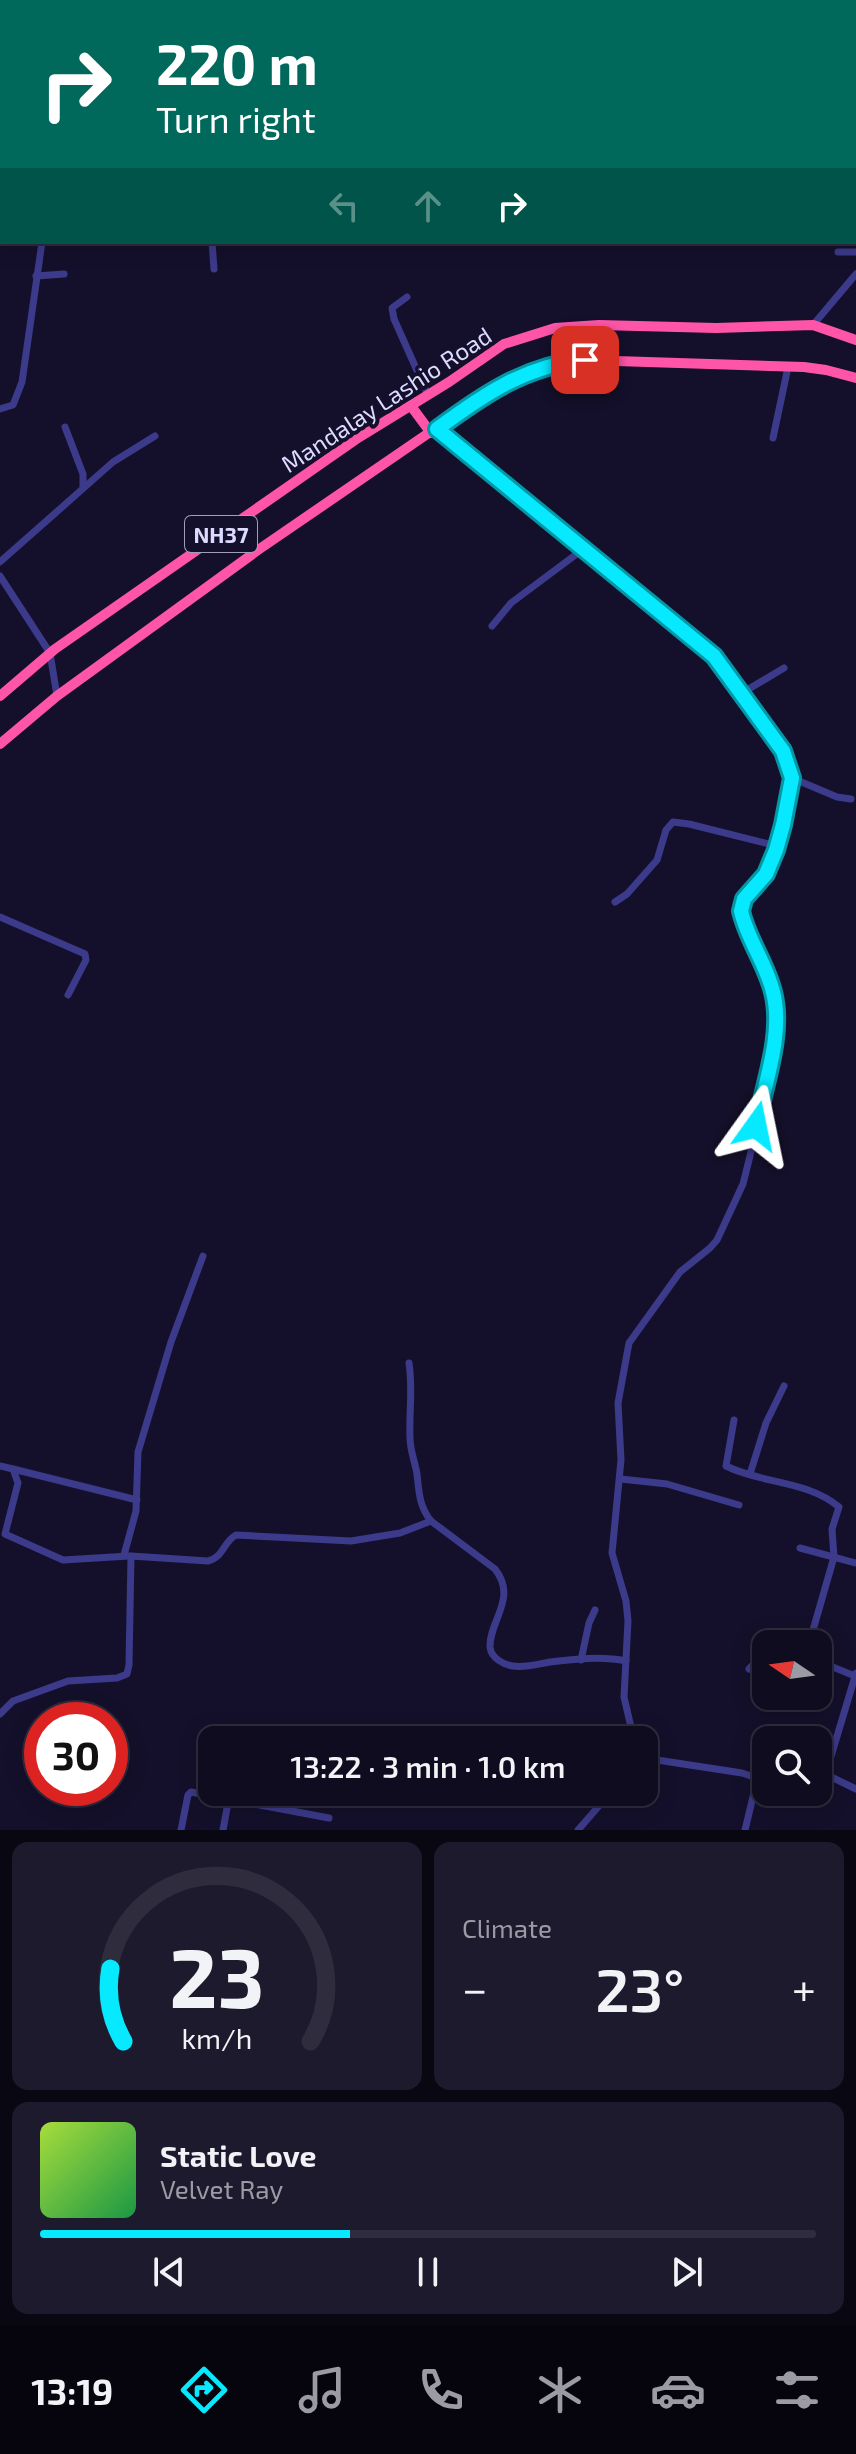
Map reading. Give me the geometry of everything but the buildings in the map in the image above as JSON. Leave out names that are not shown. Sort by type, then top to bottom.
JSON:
[{"type":"highway","name":"Mandalay Lashio Road","points":[[0,696],[50,653],[358,438],[504,344],[555,328],[599,325],[716,328],[813,325],[856,340]]},
{"type":"highway","name":"NH37","points":[[0,744],[57,696],[258,550],[497,388],[547,365],[585,360],[788,367],[826,370],[856,378]]},
{"type":"highway","points":[[411,406],[434,431]]},
{"type":"street","points":[[0,409],[13,405],[22,382],[42,244]]},
{"type":"street","points":[[212,244],[214,269]]},
{"type":"street","points":[[838,252],[856,252]]},
{"type":"street","points":[[36,276],[64,274]]},
{"type":"street","points":[[813,325],[856,274]]},
{"type":"street","points":[[407,297],[397,302],[392,312],[428,395]]},
{"type":"street","points":[[773,438],[788,367]]},
{"type":"street","points":[[65,427],[83,474],[83,487]]},
{"type":"street","points":[[434,431],[714,656],[783,751],[792,778],[777,846],[766,874],[744,899],[741,911],[773,992],[776,1013],[772,1051],[743,1184],[717,1240],[680,1272],[629,1343],[618,1403],[621,1479],[612,1553],[626,1601],[624,1697],[631,1726]]},
{"type":"street","points":[[0,562],[113,462],[155,436]]},
{"type":"street","points":[[492,626],[511,603],[582,550]]},
{"type":"street","points":[[0,576],[50,653],[57,696]]},
{"type":"street","points":[[742,693],[784,668]]},
{"type":"street","points":[[792,778],[829,794],[851,799]]},
{"type":"street","points":[[615,902],[627,894],[657,860],[666,830],[673,822],[777,846]]},
{"type":"street","points":[[0,917],[85,954],[86,960],[68,995]]},
{"type":"street","points":[[0,1714],[13,1701],[68,1681],[117,1678],[127,1674],[128,1556],[137,1500],[138,1452],[171,1342],[203,1256]]},
{"type":"street","points":[[409,1363],[412,1381],[411,1449],[418,1496],[424,1512],[502,1578],[502,1607],[490,1648],[492,1654],[501,1662],[518,1667],[606,1658],[626,1661]]},
{"type":"street","points":[[750,1474],[766,1423],[784,1386]]},
{"type":"street","points":[[734,1420],[726,1466],[809,1490],[839,1507],[832,1529],[834,1557],[813,1630]]},
{"type":"street","points":[[0,1466],[137,1500]]},
{"type":"street","points":[[13,1469],[18,1483],[5,1534],[63,1560],[128,1556],[208,1561],[220,1556],[230,1538],[236,1535],[351,1541],[400,1533],[431,1521]]},
{"type":"street","points":[[621,1479],[667,1484],[739,1505]]},
{"type":"street","points":[[800,1548],[856,1563]]},
{"type":"street","points":[[581,1660],[595,1610]]},
{"type":"street","points":[[749,1669],[752,1666]]},
{"type":"street","points":[[832,1666],[856,1675],[832,1754]]},
{"type":"street","points":[[658,1760],[752,1776]]},
{"type":"street","points":[[832,1779],[856,1789]]},
{"type":"street","points":[[181,1830],[189,1793],[198,1794]]},
{"type":"street","points":[[223,1830],[228,1806]]},
{"type":"street","points":[[275,1806],[329,1818]]},
{"type":"street","points":[[578,1830],[599,1806]]},
{"type":"street","points":[[745,1830],[753,1806]]},
{"type":"route","points":[[585,360],[547,365],[523,375],[471,404],[437,429],[714,656],[783,751],[789,764],[791,788],[776,850],[766,874],[741,905],[742,917],[773,992],[776,1013],[772,1051],[756,1126]]}]
